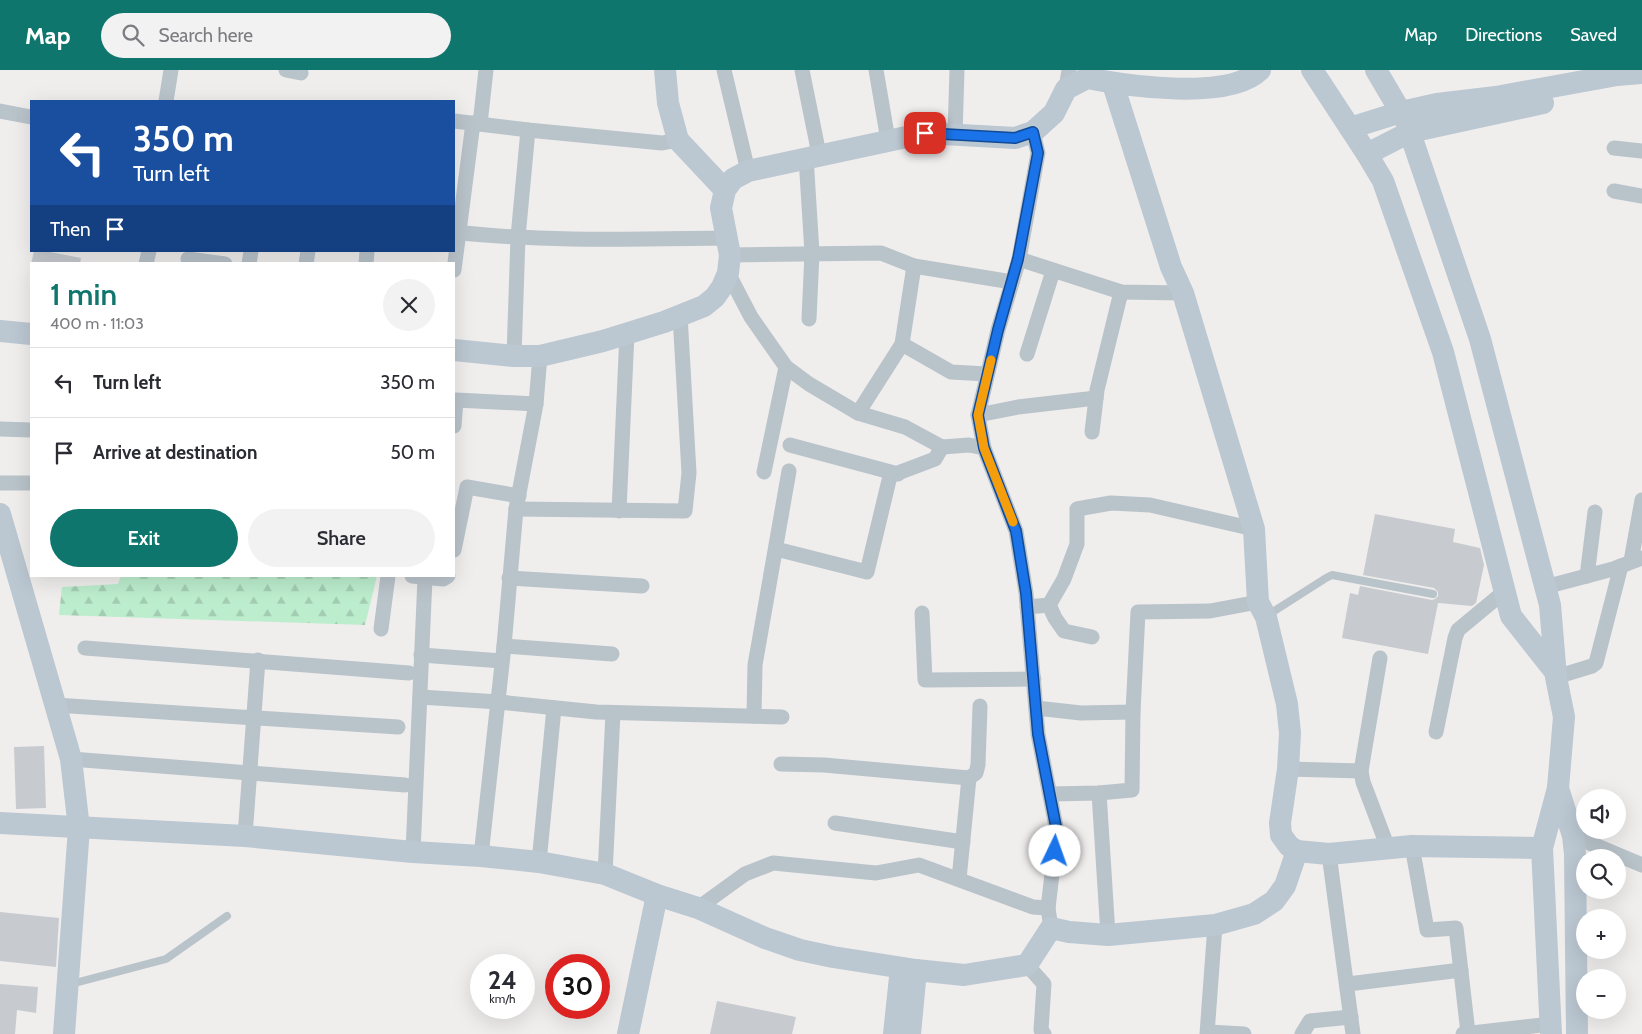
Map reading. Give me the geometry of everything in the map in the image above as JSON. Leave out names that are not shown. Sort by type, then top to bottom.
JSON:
[{"type":"street","points":[[166,100],[171,70]]},
{"type":"street","points":[[286,70],[301,74]]},
{"type":"street","points":[[455,251],[456,232],[486,70]]},
{"type":"street","points":[[665,70],[668,104],[678,140],[725,190]]},
{"type":"street","points":[[724,70],[748,170]]},
{"type":"street","points":[[802,70],[813,156],[809,319]]},
{"type":"street","points":[[876,70],[888,140]]},
{"type":"street","points":[[955,134],[957,70]]},
{"type":"street","points":[[1197,89],[1214,70]]},
{"type":"street","points":[[984,448],[970,445],[942,447],[905,427],[858,413],[809,384],[786,367],[751,317],[728,255],[721,208],[725,190],[733,179],[748,170],[925,133],[1015,138],[1033,132],[1054,113],[1068,80],[1087,78],[1113,84],[1197,89],[1240,82],[1260,70]]},
{"type":"street","points":[[1312,70],[1367,154],[1382,181],[1443,352],[1511,616],[1556,675]]},
{"type":"street","points":[[1376,70],[1406,122],[1480,340],[1550,605],[1556,675],[1564,717],[1558,788],[1542,848],[1551,1029],[1463,1034]]},
{"type":"street","points":[[1367,154],[1406,122],[1437,104],[1496,97],[1642,73]]},
{"type":"street","points":[[1113,84],[1171,268],[1182,293],[1254,529],[1262,610],[1288,704],[1290,733],[1288,769],[1280,823],[1281,835],[1289,846],[1297,851],[1329,854],[1412,846],[1542,848]]},
{"type":"street","points":[[1350,128],[1554,101],[1642,85]]},
{"type":"street","points":[[0,111],[30,117]]},
{"type":"street","points":[[455,121],[662,143],[678,140]]},
{"type":"street","points":[[514,356],[518,237],[528,130]]},
{"type":"street","points":[[1027,965],[1050,918],[1057,832],[1038,734],[1027,607],[1016,531],[984,448],[978,415],[1018,259],[1038,153],[1033,132]]},
{"type":"street","points":[[1614,148],[1642,151]]},
{"type":"street","points":[[1614,191],[1642,196]]},
{"type":"street","points":[[456,232],[518,237],[612,239],[728,255],[881,253],[914,266],[1012,282]]},
{"type":"street","points":[[455,350],[514,356],[540,356],[627,334],[704,306],[715,297],[722,287],[728,255]]},
{"type":"street","points":[[188,258],[212,262]]},
{"type":"street","points":[[1018,259],[1121,292],[1182,293]]},
{"type":"street","points":[[858,413],[902,344],[914,266]]},
{"type":"street","points":[[1027,354],[1053,271]]},
{"type":"street","points":[[1092,432],[1096,398],[1121,292]]},
{"type":"street","points":[[455,545],[467,487],[518,503],[619,511],[685,511],[689,474],[680,315]]},
{"type":"street","points":[[0,331],[30,334]]},
{"type":"street","points":[[619,511],[627,334]]},
{"type":"street","points":[[902,344],[951,372],[987,374]]},
{"type":"street","points":[[482,856],[509,578],[518,503],[536,404],[540,356]]},
{"type":"street","points":[[764,472],[786,367]]},
{"type":"street","points":[[978,415],[1018,407],[1096,398]]},
{"type":"street","points":[[455,413],[456,400],[536,404]]},
{"type":"street","points":[[0,429],[30,430]]},
{"type":"street","points":[[790,445],[898,474]]},
{"type":"street","points":[[776,548],[867,572],[890,476],[935,459],[942,447]]},
{"type":"street","points":[[754,716],[755,666],[789,471]]},
{"type":"street","points":[[0,483],[30,483]]},
{"type":"street","points":[[1556,675],[1592,666],[1596,663],[1631,562],[1642,500]]},
{"type":"street","points":[[1049,605],[1064,579],[1077,544],[1077,509],[1111,503],[1150,505],[1254,529]]},
{"type":"street","points":[[1587,576],[1595,512]]},
{"type":"street","points":[[0,514],[71,759],[79,828],[64,1034]]},
{"type":"street","points":[[1545,587],[1631,562]]},
{"type":"street","points":[[381,629],[388,577]]},
{"type":"street","points":[[413,852],[421,655],[419,577],[442,579],[446,577]]},
{"type":"street","points":[[509,578],[642,586]]},
{"type":"street","points":[[1436,732],[1458,630],[1505,591]]},
{"type":"street","points":[[1027,607],[1049,605]]},
{"type":"street","points":[[1049,605],[1064,631],[1092,637]]},
{"type":"street","points":[[1050,794],[1132,790],[1132,712],[1138,612],[1262,610]]},
{"type":"street","points":[[922,613],[925,680],[1034,679]]},
{"type":"street","points":[[86,648],[409,673]]},
{"type":"street","points":[[421,655],[612,654]]},
{"type":"street","points":[[1380,658],[1361,771],[1363,782],[1388,848]]},
{"type":"street","points":[[245,836],[258,660]]},
{"type":"street","points":[[420,696],[613,713],[782,717]]},
{"type":"street","points":[[55,705],[398,726]]},
{"type":"street","points":[[959,879],[970,778],[976,773],[978,765],[980,706]]},
{"type":"street","points":[[539,862],[554,708]]},
{"type":"street","points":[[1036,708],[1081,713],[1132,712]]},
{"type":"street","points":[[604,874],[613,713]]},
{"type":"street","points":[[71,759],[405,785]]},
{"type":"street","points":[[781,764],[824,765],[970,778]]},
{"type":"street","points":[[1288,769],[1361,771]]},
{"type":"street","points":[[1558,788],[1573,836],[1576,854],[1577,1034]]},
{"type":"street","points":[[1099,793],[1108,935]]},
{"type":"street","points":[[0,823],[245,836],[539,862],[604,874],[657,895],[698,908],[764,938],[800,950],[833,957],[908,969],[964,975],[1027,965]]},
{"type":"street","points":[[835,823],[963,842]]},
{"type":"street","points":[[1573,836],[1641,861]]},
{"type":"street","points":[[1412,846],[1427,930],[1456,928],[1468,1033]]},
{"type":"street","points":[[698,908],[745,874],[773,863],[876,873],[919,865],[1033,908],[1069,932],[1108,935],[1215,925],[1254,914],[1274,901],[1285,886],[1297,851]]},
{"type":"street","points":[[1329,854],[1348,984],[1353,1034]]},
{"type":"street","points":[[628,1034],[657,895]]},
{"type":"street","points":[[1215,925],[1208,1033],[1244,1034]]},
{"type":"street","points":[[1027,965],[1044,984],[1040,1030],[1044,1034]]},
{"type":"street","points":[[894,1034],[908,969]]},
{"type":"street","points":[[908,969],[910,1034]]},
{"type":"street","points":[[1348,984],[1461,970]]},
{"type":"street","points":[[1302,1034],[1310,1021],[1352,1017]]},
{"type":"lane","points":[[1262,610],[1332,575],[1433,594]]},
{"type":"lane","points":[[67,985],[166,959],[227,916]]},
{"type":"green space","points":[[121,577],[377,577],[365,625],[59,615],[62,587],[118,584]]},
{"type":"building","points":[[34,252],[50,252],[81,258],[80,262],[31,262]]},
{"type":"building","points":[[1375,514],[1455,529],[1453,542],[1480,548],[1484,565],[1476,603],[1472,606],[1438,603],[1428,654],[1342,638],[1350,593],[1358,595],[1360,586],[1432,600],[1438,596],[1438,592],[1434,588],[1363,575]]},
{"type":"building","points":[[44,746],[46,808],[16,809],[14,747]]},
{"type":"building","points":[[0,912],[59,918],[56,967],[0,961]]},
{"type":"building","points":[[0,984],[38,987],[36,1013],[17,1010],[15,1034],[0,1034]]},
{"type":"building","points":[[717,1001],[796,1017],[792,1034],[710,1034]]},
{"type":"slow traffic","points":[[991,360],[978,415],[984,448],[1013,522]]},
{"type":"route","points":[[925,133],[1015,138],[1033,132],[1038,153],[1018,259],[998,330],[978,415],[984,448],[1016,531],[1026,593],[1038,734],[1057,832],[1055,851]]}]
